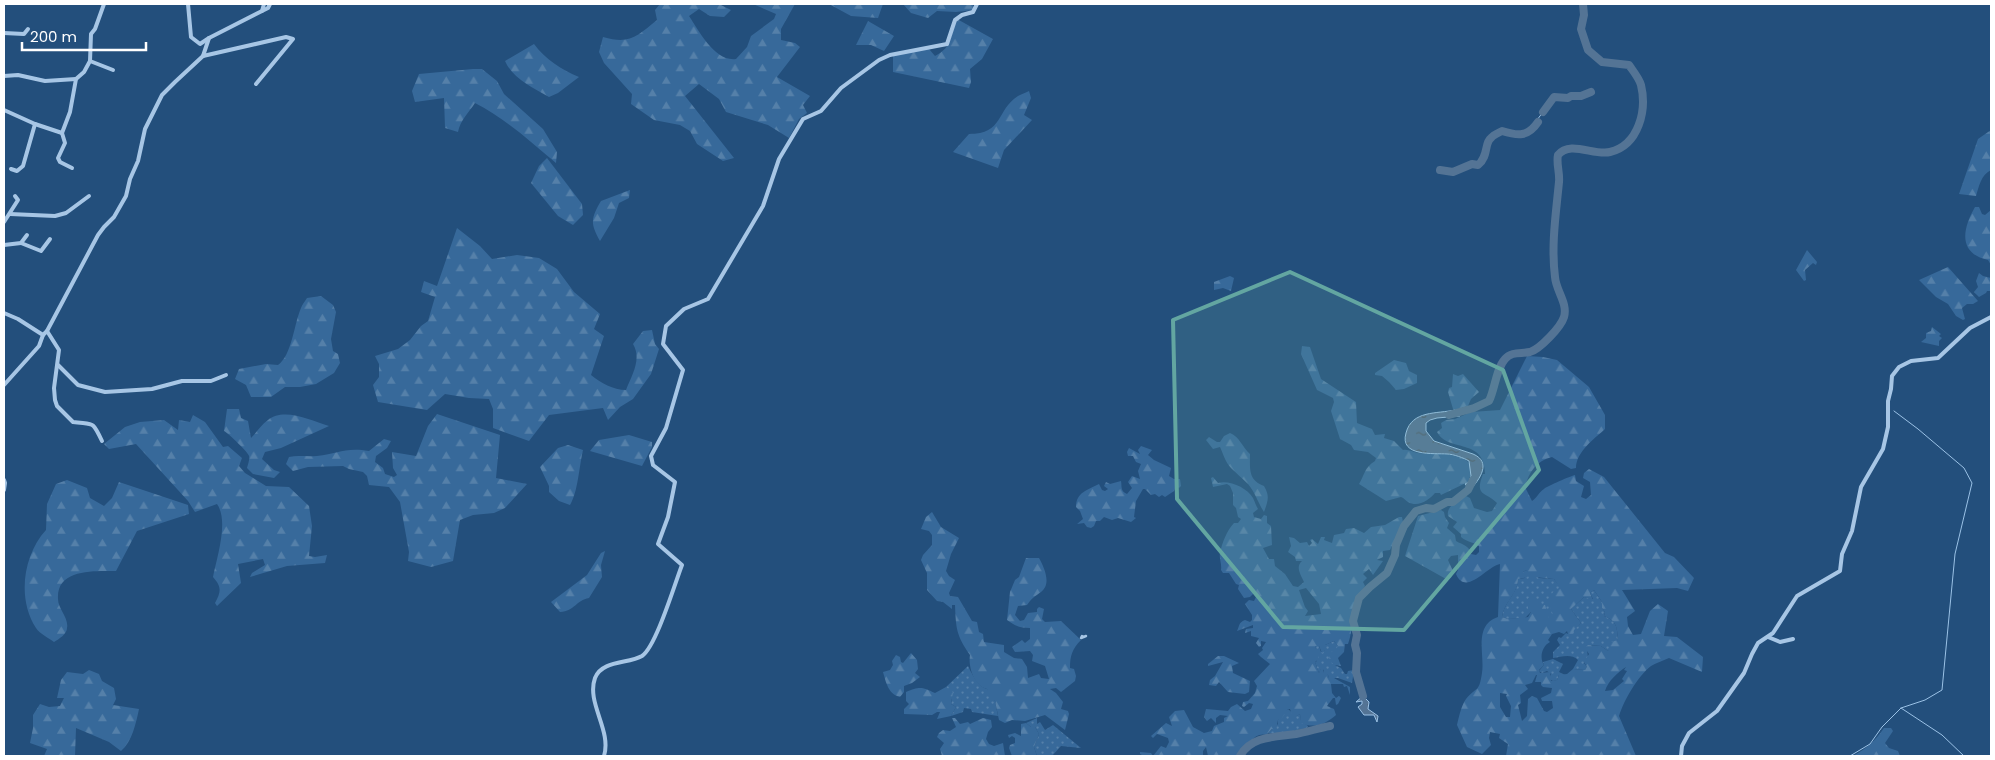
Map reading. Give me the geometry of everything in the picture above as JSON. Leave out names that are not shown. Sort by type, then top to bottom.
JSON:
[{"type":"street","points":[[4,76],[18,75],[45,81],[76,79],[84,72],[90,62],[91,34],[95,29],[104,4]]},
{"type":"street","points":[[188,4],[191,37],[200,44],[268,8],[270,4]]},
{"type":"street","points":[[262,11],[264,4]]},
{"type":"street","points":[[604,756],[606,742],[593,688],[596,675],[602,668],[643,656],[653,643],[682,565],[658,544],[668,517],[676,482],[653,466],[651,456],[666,428],[682,370],[664,344],[666,326],[684,308],[708,299],[763,206],[779,159],[803,119],[821,111],[841,88],[879,60],[890,55],[947,44],[955,20],[974,12],[977,4]]},
{"type":"street","points":[[4,33],[18,35],[24,34],[28,29]]},
{"type":"street","points":[[203,56],[286,37],[293,39],[256,84]]},
{"type":"street","points":[[4,385],[39,346],[43,335],[48,331],[98,235],[114,218],[126,196],[130,179],[138,161],[145,128],[162,95],[203,56],[209,38]]},
{"type":"street","points":[[90,62],[113,70]]},
{"type":"street","points":[[72,168],[60,162],[58,158],[65,143],[62,133],[70,112],[76,79]]},
{"type":"street","points":[[4,110],[35,124],[62,133]]},
{"type":"street","points":[[10,169],[17,171],[23,166],[35,124]]},
{"type":"street","points":[[4,222],[18,200],[15,196]]},
{"type":"street","points":[[10,214],[55,216],[66,213],[89,196]]},
{"type":"street","points":[[21,243],[27,235]]},
{"type":"street","points":[[4,245],[21,243],[41,251],[50,239]]},
{"type":"street","points":[[4,314],[18,319],[43,335]]},
{"type":"street","points":[[1681,756],[1682,746],[1689,733],[1717,711],[1744,672],[1758,643],[1768,637],[1778,626],[1785,612],[1797,596],[1840,571],[1842,554],[1852,531],[1861,488],[1883,449],[1888,427],[1888,401],[1892,376],[1899,367],[1911,361],[1938,358],[1970,328],[1991,317]]},
{"type":"street","points":[[48,331],[59,350],[54,388],[55,403],[73,422],[89,423],[95,426],[102,441]]},
{"type":"street","points":[[58,365],[78,385],[105,392],[152,389],[182,381],[211,381],[226,374]]},
{"type":"street","points":[[4,480],[4,490]]},
{"type":"street","points":[[1768,637],[1780,642],[1793,639]]},
{"type":"highlighted area","points":[[1290,272],[1503,370],[1539,470],[1404,630],[1283,627],[1177,499],[1173,320]]},
{"type":"green space","points":[[660,4],[719,4],[731,10],[724,17],[710,16],[699,9],[689,16],[715,51],[728,59],[736,59],[747,47],[751,36],[774,19],[776,14],[753,4],[795,4],[781,29],[781,40],[795,43],[800,47],[777,77],[810,96],[803,105],[807,113],[799,119],[789,138],[768,125],[726,112],[719,99],[699,84],[685,96],[734,158],[723,161],[697,144],[690,131],[680,125],[654,120],[631,104],[632,94],[604,63],[599,52],[603,37],[620,40],[633,38],[657,20],[655,10]]},
{"type":"green space","points":[[829,4],[883,4],[878,18],[851,16]]},
{"type":"green space","points":[[903,4],[973,4],[973,10],[956,12],[937,11],[928,18],[911,13]]},
{"type":"green space","points":[[957,19],[993,39],[982,59],[970,69],[971,82],[969,88],[893,72],[893,55],[929,49],[935,56],[945,49]]},
{"type":"green space","points":[[868,21],[894,36],[884,51],[871,45],[856,45]]},
{"type":"green space","points":[[534,44],[554,64],[579,77],[558,93],[549,97],[518,78],[505,61]]},
{"type":"green space","points":[[482,69],[497,81],[504,94],[543,129],[557,152],[556,163],[507,123],[475,103],[463,120],[458,132],[445,128],[444,98],[415,102],[412,91],[419,74]]},
{"type":"green space","points":[[1029,91],[1031,98],[1024,115],[1032,120],[1004,150],[998,168],[953,152],[969,134],[980,133],[994,126],[1011,102]]},
{"type":"green space","points":[[1991,130],[1991,170],[1983,178],[1976,196],[1959,194],[1978,139]]},
{"type":"green space","points":[[547,158],[582,204],[583,215],[573,225],[558,216],[531,183],[539,166]]},
{"type":"green space","points":[[630,190],[629,198],[619,203],[614,218],[600,241],[593,221],[601,201]]},
{"type":"green space","points":[[1975,207],[1979,207],[1982,214],[1985,215],[1991,210],[1991,265],[1988,260],[1978,257],[1971,252],[1965,239],[1968,223]]},
{"type":"green space","points":[[457,228],[480,246],[492,259],[517,255],[539,258],[557,269],[574,292],[600,314],[594,329],[604,336],[591,375],[603,383],[616,389],[626,390],[633,373],[637,355],[633,344],[643,331],[652,330],[655,344],[659,349],[651,374],[633,399],[620,407],[608,420],[603,408],[549,415],[529,441],[493,428],[493,409],[489,399],[445,394],[427,410],[378,402],[373,385],[379,377],[379,364],[375,356],[398,349],[410,340],[421,326],[428,321],[435,297],[421,292],[424,281],[437,286]]},
{"type":"green space","points":[[1807,250],[1817,262],[1816,265],[1813,263],[1805,270],[1806,280],[1804,281],[1796,270]]},
{"type":"green space","points":[[1948,267],[1978,301],[1973,304],[1967,304],[1962,308],[1965,319],[1963,320],[1956,316],[1948,304],[1936,297],[1919,280]]},
{"type":"green space","points":[[1979,273],[1991,278],[1991,291],[1987,291],[1979,297],[1974,292],[1978,287],[1976,281]]},
{"type":"green space","points":[[1230,276],[1234,278],[1231,291],[1223,288],[1214,290],[1214,282]]},
{"type":"green space","points":[[321,296],[333,305],[336,312],[331,339],[333,351],[338,354],[340,363],[334,373],[316,384],[285,387],[271,397],[251,397],[246,385],[235,379],[239,369],[266,364],[278,365],[290,347],[301,307],[307,298]]},
{"type":"green space","points":[[1932,327],[1941,334],[1939,336],[1942,338],[1939,341],[1939,346],[1921,342],[1926,338],[1926,333],[1931,331]]},
{"type":"green space","points":[[1302,346],[1310,347],[1321,379],[1356,402],[1357,423],[1372,429],[1375,435],[1385,434],[1384,438],[1394,441],[1403,450],[1418,453],[1446,454],[1464,459],[1469,464],[1471,471],[1468,482],[1441,495],[1440,493],[1435,493],[1419,504],[1412,504],[1401,497],[1386,501],[1359,484],[1367,469],[1376,458],[1368,452],[1354,450],[1351,445],[1340,439],[1331,411],[1334,402],[1333,398],[1317,390],[1301,354]]},
{"type":"green space","points":[[1527,356],[1557,360],[1589,387],[1605,415],[1605,429],[1582,451],[1576,468],[1571,469],[1552,457],[1537,464],[1531,472],[1525,487],[1532,501],[1546,488],[1575,475],[1576,481],[1584,486],[1581,497],[1586,499],[1591,495],[1590,482],[1583,478],[1584,473],[1589,469],[1604,477],[1665,553],[1674,557],[1694,578],[1688,591],[1677,588],[1622,590],[1635,611],[1627,617],[1628,626],[1633,635],[1641,634],[1650,611],[1658,604],[1668,611],[1664,636],[1677,637],[1703,657],[1702,672],[1669,658],[1651,666],[1636,682],[1619,716],[1636,756],[1506,756],[1508,744],[1499,738],[1500,734],[1490,732],[1491,745],[1482,754],[1467,747],[1457,725],[1464,702],[1480,684],[1483,666],[1482,641],[1485,627],[1490,621],[1498,617],[1500,564],[1477,578],[1465,582],[1460,580],[1456,574],[1458,570],[1458,555],[1451,556],[1448,560],[1453,571],[1451,578],[1446,579],[1405,556],[1418,516],[1441,510],[1444,512],[1449,523],[1447,528],[1455,535],[1456,541],[1468,547],[1471,554],[1476,555],[1479,552],[1479,546],[1463,539],[1461,534],[1453,527],[1457,522],[1448,516],[1448,512],[1454,504],[1466,496],[1470,498],[1474,508],[1487,512],[1492,511],[1497,503],[1482,493],[1480,487],[1483,474],[1485,474],[1483,462],[1473,450],[1449,442],[1437,432],[1442,428],[1441,423],[1446,420],[1455,419],[1471,412],[1500,410]],"holes":[[[1526,570],[1534,577],[1554,579],[1560,588],[1553,592],[1548,600],[1554,618],[1549,618],[1545,605],[1539,604],[1535,599],[1530,598],[1528,598],[1528,610],[1531,612],[1528,617],[1508,619],[1502,617],[1505,607],[1516,589],[1518,579],[1528,577],[1523,572]],[[1594,590],[1602,602],[1602,608],[1605,612],[1604,616],[1614,622],[1618,640],[1611,642],[1608,651],[1601,646],[1588,645],[1585,648],[1589,654],[1584,662],[1587,667],[1585,670],[1573,669],[1567,674],[1559,675],[1557,680],[1551,681],[1550,672],[1540,673],[1539,670],[1544,665],[1542,662],[1543,649],[1550,642],[1548,640],[1552,634],[1559,632],[1564,634],[1567,631],[1568,634],[1573,634],[1574,630],[1581,623],[1571,609],[1584,597],[1593,600],[1590,593]],[[1626,667],[1624,670],[1627,671],[1622,679],[1624,681],[1613,690],[1605,691],[1617,674]],[[1537,675],[1535,682],[1541,682],[1543,687],[1552,688],[1551,693],[1541,698],[1542,701],[1552,701],[1553,708],[1547,712],[1544,711],[1537,698],[1532,696],[1528,699],[1527,716],[1522,721],[1518,705],[1521,703],[1520,695],[1528,689],[1525,685],[1532,683]],[[1500,693],[1507,694],[1506,696],[1511,706],[1510,717],[1506,717],[1500,707]]]},
{"type":"green space","points":[[1394,360],[1406,363],[1409,371],[1417,375],[1417,383],[1404,389],[1396,390],[1382,376],[1375,375],[1375,373]]},
{"type":"green space","points":[[1453,374],[1458,376],[1463,374],[1479,392],[1471,399],[1468,406],[1455,410],[1453,409],[1448,392],[1449,388],[1452,387]]},
{"type":"green space","points":[[227,409],[239,409],[241,418],[248,421],[251,438],[263,424],[275,416],[298,416],[329,426],[281,448],[265,452],[262,459],[274,470],[280,472],[274,478],[253,474],[247,468],[248,454],[224,431]]},
{"type":"green space","points":[[437,414],[500,435],[496,478],[527,484],[505,508],[494,513],[473,515],[460,520],[453,561],[431,567],[408,561],[409,552],[400,502],[389,487],[369,485],[367,476],[363,472],[343,466],[308,467],[293,471],[286,464],[289,457],[292,456],[317,456],[354,450],[369,451],[384,439],[391,441],[387,448],[376,456],[375,462],[383,468],[385,474],[394,477],[397,475],[393,468],[392,452],[416,456],[428,426]]},
{"type":"green space","points":[[193,415],[205,422],[223,447],[228,446],[242,458],[239,466],[245,473],[266,486],[289,487],[309,506],[312,526],[309,556],[327,555],[325,563],[287,566],[250,577],[252,573],[265,565],[263,559],[238,564],[241,583],[217,606],[215,603],[220,590],[213,577],[219,550],[222,520],[217,504],[195,512],[188,501],[136,444],[109,449],[104,444],[125,427],[140,422],[164,420],[178,430],[179,420],[190,422]]},
{"type":"green space","points":[[1230,433],[1236,437],[1250,454],[1251,473],[1255,481],[1264,486],[1266,490],[1268,499],[1264,512],[1248,484],[1227,463],[1220,447],[1213,449],[1206,440],[1209,437],[1220,442],[1224,436]]},
{"type":"green space","points":[[629,435],[652,442],[652,447],[642,466],[590,451],[599,440]]},
{"type":"green space","points":[[568,445],[583,450],[577,486],[570,505],[559,501],[549,492],[549,486],[540,467],[558,448]]},
{"type":"green space","points":[[1141,446],[1152,450],[1148,455],[1154,460],[1171,468],[1169,476],[1174,479],[1180,479],[1181,486],[1179,488],[1176,486],[1174,491],[1165,497],[1162,495],[1159,497],[1155,494],[1151,495],[1143,489],[1136,501],[1134,517],[1136,518],[1131,522],[1118,518],[1112,520],[1104,517],[1100,521],[1096,521],[1091,528],[1087,527],[1084,523],[1077,524],[1083,519],[1076,507],[1078,498],[1083,492],[1099,484],[1102,490],[1105,491],[1108,489],[1104,486],[1106,482],[1110,484],[1121,481],[1122,490],[1127,494],[1132,488],[1128,482],[1132,476],[1140,479],[1138,471],[1141,464],[1136,462],[1133,456],[1128,456],[1127,452],[1129,448],[1140,454],[1138,450]]},
{"type":"green space","points":[[1213,477],[1218,483],[1233,484],[1242,488],[1250,494],[1258,509],[1253,513],[1254,517],[1261,519],[1264,515],[1267,516],[1267,523],[1271,526],[1272,545],[1263,548],[1269,559],[1274,559],[1275,566],[1285,574],[1293,586],[1298,587],[1304,582],[1299,568],[1302,561],[1296,561],[1295,557],[1288,552],[1291,546],[1289,537],[1294,538],[1300,543],[1307,542],[1309,546],[1312,543],[1310,540],[1312,539],[1318,544],[1321,537],[1325,537],[1324,540],[1332,543],[1334,535],[1344,533],[1346,529],[1354,528],[1364,533],[1371,527],[1385,525],[1402,517],[1403,522],[1390,550],[1383,551],[1383,557],[1377,560],[1383,561],[1373,575],[1369,569],[1363,574],[1367,578],[1363,582],[1365,586],[1357,601],[1348,644],[1345,644],[1344,652],[1338,658],[1341,666],[1329,661],[1330,653],[1338,646],[1334,641],[1325,645],[1325,650],[1322,653],[1319,646],[1315,646],[1319,659],[1315,662],[1319,673],[1321,668],[1323,668],[1324,673],[1327,673],[1329,678],[1334,678],[1350,687],[1350,695],[1347,686],[1331,684],[1332,693],[1336,698],[1339,696],[1341,698],[1336,705],[1335,698],[1333,698],[1327,706],[1334,709],[1336,715],[1324,723],[1311,726],[1301,723],[1300,714],[1293,718],[1290,709],[1288,709],[1282,718],[1278,720],[1276,730],[1272,729],[1266,735],[1254,738],[1242,756],[1208,756],[1206,747],[1203,751],[1203,756],[1153,756],[1161,746],[1166,748],[1169,742],[1168,738],[1157,734],[1153,738],[1151,736],[1166,723],[1172,726],[1169,717],[1175,711],[1184,710],[1193,727],[1204,733],[1212,731],[1214,726],[1224,722],[1224,718],[1228,716],[1220,715],[1216,718],[1216,723],[1211,718],[1207,721],[1204,717],[1206,709],[1228,711],[1237,704],[1245,711],[1251,709],[1253,704],[1249,703],[1244,707],[1242,706],[1243,702],[1248,701],[1255,693],[1257,686],[1254,681],[1270,664],[1258,654],[1263,650],[1262,648],[1266,642],[1261,641],[1261,646],[1259,647],[1256,643],[1259,638],[1251,636],[1251,631],[1245,633],[1246,629],[1253,628],[1253,625],[1237,631],[1241,622],[1245,620],[1250,622],[1252,620],[1252,615],[1245,604],[1249,600],[1254,601],[1256,597],[1254,593],[1250,597],[1244,598],[1238,589],[1239,585],[1236,584],[1229,573],[1223,573],[1221,570],[1220,555],[1223,541],[1231,526],[1234,523],[1238,523],[1241,519],[1238,517],[1236,508],[1233,505],[1233,493],[1230,486],[1227,484],[1213,487],[1211,478]],"holes":[[[1306,588],[1319,604],[1321,614],[1305,616],[1308,611],[1299,590]]]},
{"type":"green space","points":[[67,480],[87,488],[90,498],[104,506],[112,498],[119,482],[188,505],[189,514],[137,531],[116,571],[79,573],[63,582],[59,589],[58,599],[67,624],[67,630],[54,642],[36,628],[30,616],[26,604],[25,578],[32,552],[46,530],[47,504],[56,484]]},
{"type":"green space","points":[[932,512],[941,527],[959,538],[951,554],[946,571],[955,580],[949,593],[950,596],[958,597],[972,621],[977,622],[979,632],[983,634],[984,642],[1004,645],[1004,652],[1014,658],[1022,659],[1027,667],[1028,678],[1039,674],[1041,678],[1049,679],[1045,666],[1032,661],[1033,655],[1030,651],[1015,652],[1012,647],[1022,640],[1025,643],[1030,639],[1030,628],[1023,628],[1007,620],[1010,592],[1015,580],[1019,577],[1026,558],[1039,558],[1046,575],[1046,585],[1027,605],[1018,606],[1015,615],[1020,621],[1024,620],[1028,613],[1037,612],[1039,607],[1044,609],[1042,619],[1045,622],[1061,621],[1081,640],[1075,646],[1070,660],[1070,668],[1074,669],[1076,676],[1075,681],[1061,692],[1056,688],[1050,689],[1063,702],[1061,709],[1068,711],[1065,730],[1045,715],[1025,721],[1012,720],[1005,723],[999,720],[995,701],[989,696],[987,689],[975,680],[973,675],[970,655],[958,631],[955,605],[952,605],[952,609],[943,602],[937,601],[927,590],[927,573],[921,560],[932,545],[932,535],[929,531],[921,529],[926,517]]},
{"type":"green space","points":[[605,551],[601,565],[602,577],[589,598],[581,601],[569,610],[560,612],[551,602],[587,575],[601,553]]},
{"type":"green space","points":[[1526,570],[1539,578],[1554,579],[1561,588],[1554,618],[1549,619],[1531,612],[1525,618],[1508,619],[1502,617],[1505,607],[1516,589],[1518,579],[1525,578],[1523,572]]},
{"type":"green space","points":[[1594,590],[1602,602],[1602,608],[1605,612],[1604,616],[1614,622],[1618,640],[1608,651],[1601,646],[1591,645],[1587,650],[1588,657],[1584,663],[1587,667],[1585,670],[1573,669],[1578,660],[1569,656],[1553,658],[1553,652],[1560,645],[1557,640],[1559,637],[1561,638],[1566,633],[1568,634],[1581,623],[1571,609],[1584,597],[1593,599],[1590,593]]},
{"type":"green space","points":[[1334,641],[1338,646],[1335,665],[1341,668],[1345,674],[1348,671],[1354,670],[1352,683],[1338,678],[1329,678],[1324,673],[1324,670],[1321,669],[1319,673],[1315,662],[1317,661],[1315,645],[1319,646],[1321,652],[1325,650],[1325,645]]},
{"type":"green space","points":[[911,653],[917,660],[918,669],[915,673],[920,677],[904,686],[904,692],[900,697],[890,690],[883,672],[890,670],[896,655],[900,657],[903,663]]},
{"type":"green space","points":[[1218,656],[1224,656],[1239,663],[1232,666],[1233,673],[1250,681],[1249,692],[1245,694],[1228,692],[1219,682],[1216,686],[1209,685],[1210,680],[1215,676],[1223,662],[1208,666],[1208,664]]},
{"type":"green space","points":[[1553,659],[1563,664],[1559,672],[1565,675],[1559,675],[1557,680],[1553,681],[1549,679],[1551,674],[1547,671],[1542,673],[1539,671],[1544,665],[1543,662]]},
{"type":"green space","points":[[968,666],[978,683],[987,689],[995,701],[998,716],[972,712],[971,709],[964,708],[963,712],[951,716],[956,707],[951,704],[952,699],[946,687]]},
{"type":"green space","points":[[89,670],[99,674],[102,681],[114,688],[116,699],[113,705],[139,709],[131,737],[121,751],[109,742],[76,728],[75,756],[44,756],[47,749],[30,743],[33,715],[40,704],[49,707],[60,706],[64,698],[57,698],[61,680],[67,672],[83,674]]},
{"type":"green space","points":[[946,687],[953,692],[951,704],[956,707],[951,716],[937,719],[940,712],[932,715],[904,714],[904,709],[909,704],[906,701],[906,692],[921,688],[935,693]]},
{"type":"green space","points":[[1288,709],[1296,716],[1300,714],[1301,721],[1308,726],[1307,728],[1280,734],[1268,733],[1278,724],[1278,720]]},
{"type":"green space","points":[[952,718],[955,718],[960,724],[968,722],[970,724],[983,718],[991,720],[992,727],[986,739],[989,744],[994,746],[1003,743],[1005,756],[942,756],[940,749],[944,743],[937,737],[943,730],[950,731],[956,727]]},
{"type":"green space","points":[[1037,718],[1037,724],[1040,722],[1045,730],[1053,725],[1081,748],[1061,746],[1052,756],[1037,756],[1034,747],[1039,734],[1035,727],[1031,727],[1026,723]]},
{"type":"green space","points":[[1026,723],[1031,727],[1035,727],[1039,734],[1034,747],[1037,756],[1012,756],[1009,748],[1010,745],[1015,743],[1015,738],[1012,736],[1009,738],[1008,735],[1015,733],[1021,736],[1021,724]]},
{"type":"green space","points":[[1884,728],[1891,728],[1893,731],[1885,743],[1889,748],[1898,751],[1900,756],[1853,756],[1870,744]]},
{"type":"green space","points":[[1140,752],[1151,753],[1153,756],[1144,756]]},
{"type":"water","points":[[1455,410],[1460,416],[1430,420],[1426,423],[1426,431],[1434,441],[1473,454],[1482,461],[1483,466],[1480,476],[1470,490],[1465,484],[1469,482],[1471,476],[1469,461],[1447,454],[1412,450],[1405,441],[1409,426],[1414,420],[1426,414]]},
{"type":"water","points":[[1363,696],[1369,702],[1368,709],[1378,716],[1377,722],[1374,715],[1364,715],[1358,707],[1362,704],[1362,701],[1356,702]]},
{"type":"waterway","points":[[1449,415],[1474,408],[1489,401],[1505,359],[1508,356],[1530,352],[1539,347],[1555,332],[1564,317],[1565,312],[1556,282],[1554,265],[1554,229],[1559,179],[1558,155],[1569,149],[1610,152],[1628,142],[1639,125],[1643,105],[1640,82],[1629,65],[1602,62],[1588,50],[1581,29],[1584,15],[1583,4]]},
{"type":"waterway","points":[[1543,112],[1554,97],[1568,98],[1591,92]]},
{"type":"waterway","points":[[1538,122],[1537,120],[1543,112]]},
{"type":"waterway","points":[[1440,170],[1453,172],[1472,164],[1478,165],[1484,158],[1489,140],[1493,136],[1502,131],[1513,134],[1526,133],[1538,122]]},
{"type":"waterway","points":[[1850,756],[1870,744],[1882,727],[1901,708],[1925,700],[1942,690],[1955,554],[1972,483],[1964,468],[1894,411]]},
{"type":"waterway","points":[[1363,696],[1356,672],[1357,653],[1355,645],[1357,635],[1353,621],[1359,598],[1387,573],[1404,526],[1416,511],[1426,508],[1434,509],[1447,502],[1453,502],[1468,490],[1473,480]]},
{"type":"waterway","points":[[1901,708],[1942,735],[1964,756]]},
{"type":"waterway","points":[[1240,756],[1245,749],[1257,741],[1330,726]]}]
